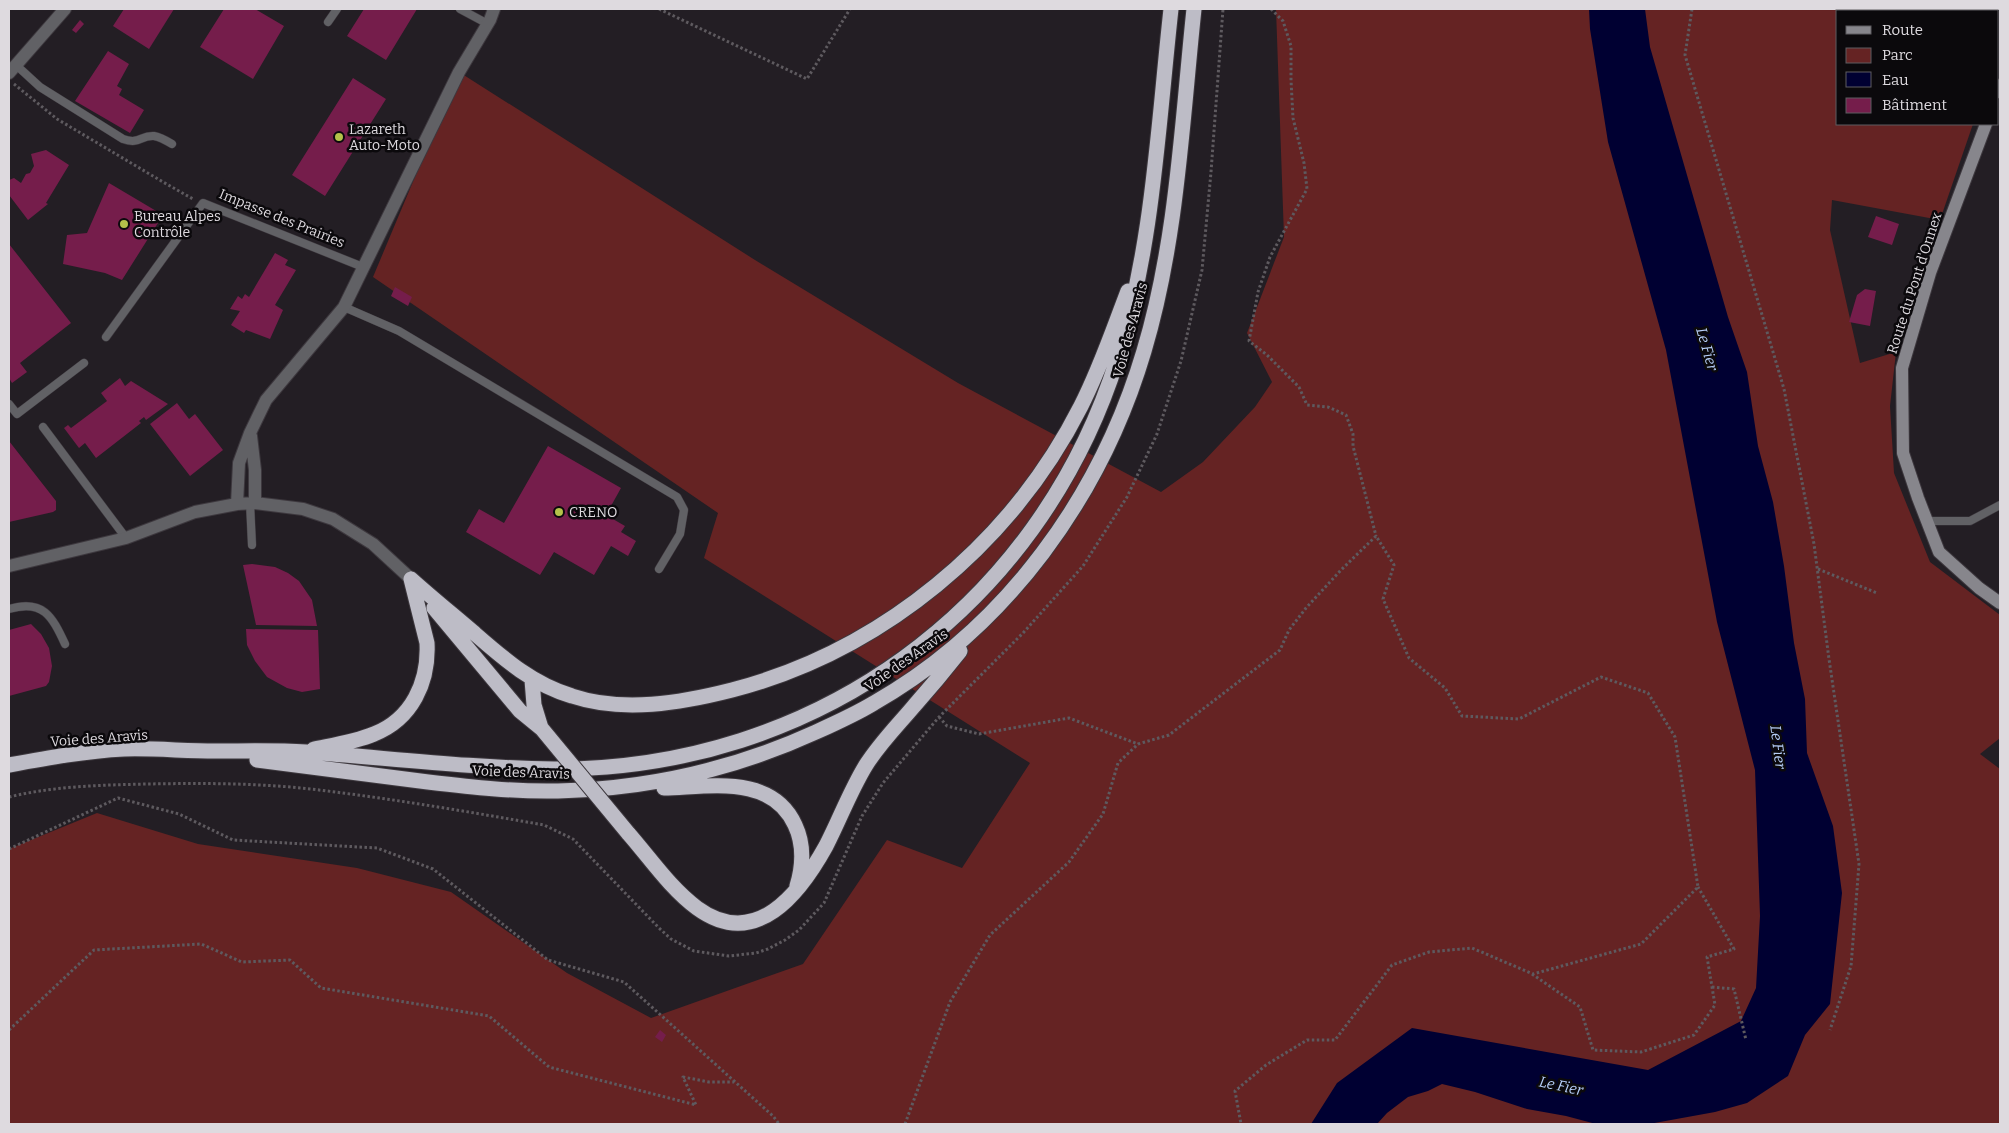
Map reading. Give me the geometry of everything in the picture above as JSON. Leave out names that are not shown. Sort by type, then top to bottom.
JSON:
[{"type":"highway","name":"Voie des Aravis","points":[[9,765],[95,751],[128,749],[303,752],[454,765],[555,769],[603,768],[636,764],[698,752],[782,727],[820,710],[897,663],[930,638],[971,601],[1012,556],[1056,494],[1098,415],[1117,363],[1137,284],[1153,178],[1171,9]]},
{"type":"highway","name":"Voie des Aravis","points":[[193,751],[506,791],[593,789],[672,779],[712,770],[784,746],[836,723],[874,703],[936,662],[963,640],[1001,602],[1058,534],[1083,494],[1125,409],[1145,349],[1163,271],[1175,191],[1194,9]]},
{"type":"highway","points":[[411,579],[502,658],[532,680],[560,692],[591,701],[644,704],[692,699],[749,686],[802,666],[860,638],[908,607],[954,570],[984,542],[1018,503],[1045,466],[1066,432],[1092,383],[1143,248]]},
{"type":"highway","points":[[411,579],[520,712],[542,729],[680,893],[695,907],[712,917],[732,922],[765,917],[795,892],[827,844],[850,793],[877,750],[1001,602]]},
{"type":"highway","points":[[303,752],[382,731],[403,715],[414,700],[425,675],[427,643],[411,579]]},
{"type":"highway","points":[[532,680],[534,705],[542,729]]},
{"type":"highway","points":[[593,789],[724,786],[746,787],[764,792],[784,807],[798,833],[801,863],[795,892]]},
{"type":"street","points":[[12,69],[65,9]]},
{"type":"street","points":[[247,503],[239,463],[250,433],[272,393],[344,307],[458,72],[488,24],[494,9]]},
{"type":"street","name":"Route du Pont d'Onnex","points":[[1986,125],[1930,273],[1902,368],[1903,453],[1939,552],[1979,588],[2000,603]]},
{"type":"street","points":[[247,503],[255,470],[250,433]]},
{"type":"street","points":[[9,566],[126,538],[195,512],[247,503],[303,509],[334,519],[353,529],[373,544],[411,579]]},
{"type":"lane","points":[[328,22],[337,9]]},
{"type":"lane","points":[[460,9],[488,24]]},
{"type":"lane","points":[[12,69],[123,138],[136,142],[155,136],[172,144]]},
{"type":"lane","name":"Impasse des Prairies","points":[[106,337],[203,204],[363,267]]},
{"type":"lane","points":[[344,307],[399,331],[677,497],[684,510],[680,534],[659,569]]},
{"type":"lane","points":[[9,404],[17,414],[84,363]]},
{"type":"lane","points":[[42,427],[126,538]]},
{"type":"lane","points":[[247,503],[252,545]]},
{"type":"lane","points":[[1927,521],[1970,521],[2000,505]]},
{"type":"lane","points":[[9,609],[26,605],[42,610],[54,624],[65,644]]},
{"type":"path","points":[[659,9],[807,79],[850,9]]},
{"type":"path","points":[[9,797],[59,788],[213,783],[240,784],[319,790],[544,826],[573,839],[671,939],[682,946],[716,955],[741,956],[756,953],[785,940],[799,930],[824,903],[862,816],[883,783],[909,750],[939,717],[1023,632],[1083,566],[1127,498],[1157,434],[1181,361],[1202,270],[1223,9]]},
{"type":"path","points":[[1241,1124],[1235,1091],[1266,1065],[1307,1040],[1335,1040],[1392,965],[1429,952],[1472,948],[1530,973],[1580,1007],[1594,1050],[1641,1052],[1694,1035],[1715,1005],[1707,957],[1734,949],[1698,887],[1675,737],[1648,693],[1601,677],[1519,719],[1462,716],[1445,688],[1409,658],[1383,599],[1394,565],[1376,536],[1353,446],[1353,434],[1346,415],[1328,407],[1307,405],[1299,387],[1267,354],[1250,341],[1258,292],[1270,257],[1307,189],[1304,163],[1293,118],[1291,46],[1283,21],[1271,9]]},
{"type":"path","points":[[1692,9],[1685,55],[1784,389],[1818,569],[1829,659],[1860,864],[1851,966],[1830,1030]]},
{"type":"path","points":[[9,79],[57,119],[203,204]]},
{"type":"path","points":[[905,1124],[950,1002],[990,935],[1068,862],[1103,814],[1118,763],[1138,744],[1169,734],[1280,650],[1289,630],[1306,608],[1376,536]]},
{"type":"path","points":[[1818,569],[1877,593]]},
{"type":"path","points":[[939,717],[947,726],[979,734],[1069,718],[1138,744]]},
{"type":"path","points":[[9,849],[118,798],[179,814],[233,840],[377,848],[434,869],[548,960],[624,982],[773,1116],[779,1124]]},
{"type":"path","points":[[1530,973],[1533,974],[1641,944],[1698,887]]},
{"type":"path","points":[[9,1030],[94,950],[201,944],[242,962],[290,960],[321,988],[489,1016],[549,1067],[642,1093],[696,1106],[683,1077],[709,1082],[734,1082]]},
{"type":"path","points":[[1712,987],[1734,989],[1746,1040]]},
{"type":"green space","points":[[1276,9],[1912,9],[1836,10],[1836,125],[1973,125],[1940,220],[1832,200],[1830,230],[1860,363],[1896,352],[1890,406],[1894,473],[1930,562],[2000,615],[2000,738],[1980,754],[2000,769],[2000,1124],[9,1124],[9,849],[97,813],[198,844],[357,868],[451,892],[567,973],[651,1018],[803,964],[887,840],[962,868],[1030,763],[704,558],[718,513],[373,277],[459,72],[755,260],[958,383],[1161,492],[1203,462],[1255,407],[1272,382],[1247,333],[1284,237]]},
{"type":"water","name":"Le Fier","points":[[1589,9],[1645,9],[1650,47],[1728,317],[1747,372],[1758,446],[1773,502],[1794,643],[1805,699],[1807,753],[1833,826],[1842,893],[1830,1004],[1805,1035],[1788,1076],[1747,1103],[1715,1112],[1649,1124],[1596,1124],[1527,1109],[1475,1092],[1442,1084],[1428,1091],[1408,1097],[1387,1113],[1377,1124],[1311,1124],[1337,1083],[1412,1028],[1648,1070],[1741,1021],[1756,988],[1760,916],[1755,770],[1717,622],[1666,350],[1608,142],[1590,29]]},
{"type":"building","points":[[124,9],[174,9],[149,49],[113,26]]},
{"type":"building","points":[[224,9],[255,9],[284,26],[253,79],[200,47]]},
{"type":"building","points":[[364,9],[417,9],[386,60],[347,36]]},
{"type":"building","points":[[80,20],[84,24],[76,33],[72,30]]},
{"type":"building","points":[[108,51],[129,64],[117,86],[122,89],[119,95],[144,110],[130,133],[75,101]]},
{"type":"building","name":"Lazareth Auto-Moto","points":[[353,78],[386,99],[325,196],[292,175]]},
{"type":"building","points":[[46,150],[69,165],[46,203],[48,204],[28,220],[9,195],[9,180],[14,178],[21,183],[34,166],[31,154]]},
{"type":"building","name":"Bureau Alpes Contrôle","points":[[109,183],[163,215],[122,280],[105,273],[63,264],[67,235],[87,233]]},
{"type":"building","points":[[1876,216],[1899,224],[1892,245],[1868,237]]},
{"type":"building","points":[[9,244],[71,323],[20,363],[27,372],[12,383],[9,378]]},
{"type":"building","points":[[275,253],[288,260],[285,265],[296,270],[275,305],[283,310],[270,339],[246,330],[244,333],[231,325],[240,311],[230,309],[238,296],[242,299],[245,294],[249,297]]},
{"type":"building","points":[[395,287],[412,297],[408,306],[391,296]]},
{"type":"building","points":[[1865,289],[1876,291],[1870,326],[1849,322],[1857,295]]},
{"type":"building","points":[[120,378],[125,386],[131,381],[168,404],[146,420],[144,417],[139,421],[141,423],[96,458],[85,443],[79,448],[64,428],[68,425],[71,428],[107,401],[101,393]]},
{"type":"building","points":[[177,403],[189,419],[195,414],[223,450],[190,476],[150,424]]},
{"type":"building","points":[[9,441],[56,501],[56,510],[53,512],[9,522]]},
{"type":"building","name":"CRENO","points":[[548,446],[621,488],[606,515],[625,526],[621,532],[636,541],[628,556],[611,546],[594,575],[554,552],[540,575],[466,532],[479,509],[504,523]]},
{"type":"building","points":[[252,564],[275,567],[299,581],[312,600],[317,626],[256,625],[243,565]]},
{"type":"building","points":[[31,624],[41,634],[49,648],[52,666],[49,682],[46,686],[9,696],[9,630]]},
{"type":"building","points":[[246,629],[318,630],[320,689],[302,692],[287,688],[267,677],[255,661],[247,645]]},
{"type":"building","points":[[660,1030],[666,1035],[662,1042],[655,1037]]},
{"type":"place","name":"Lazareth Auto-Moto","points":[[339,137]]},
{"type":"place","name":"Bureau Alpes Contrôle","points":[[124,224]]},
{"type":"place","name":"CRENO","points":[[559,512]]}]
